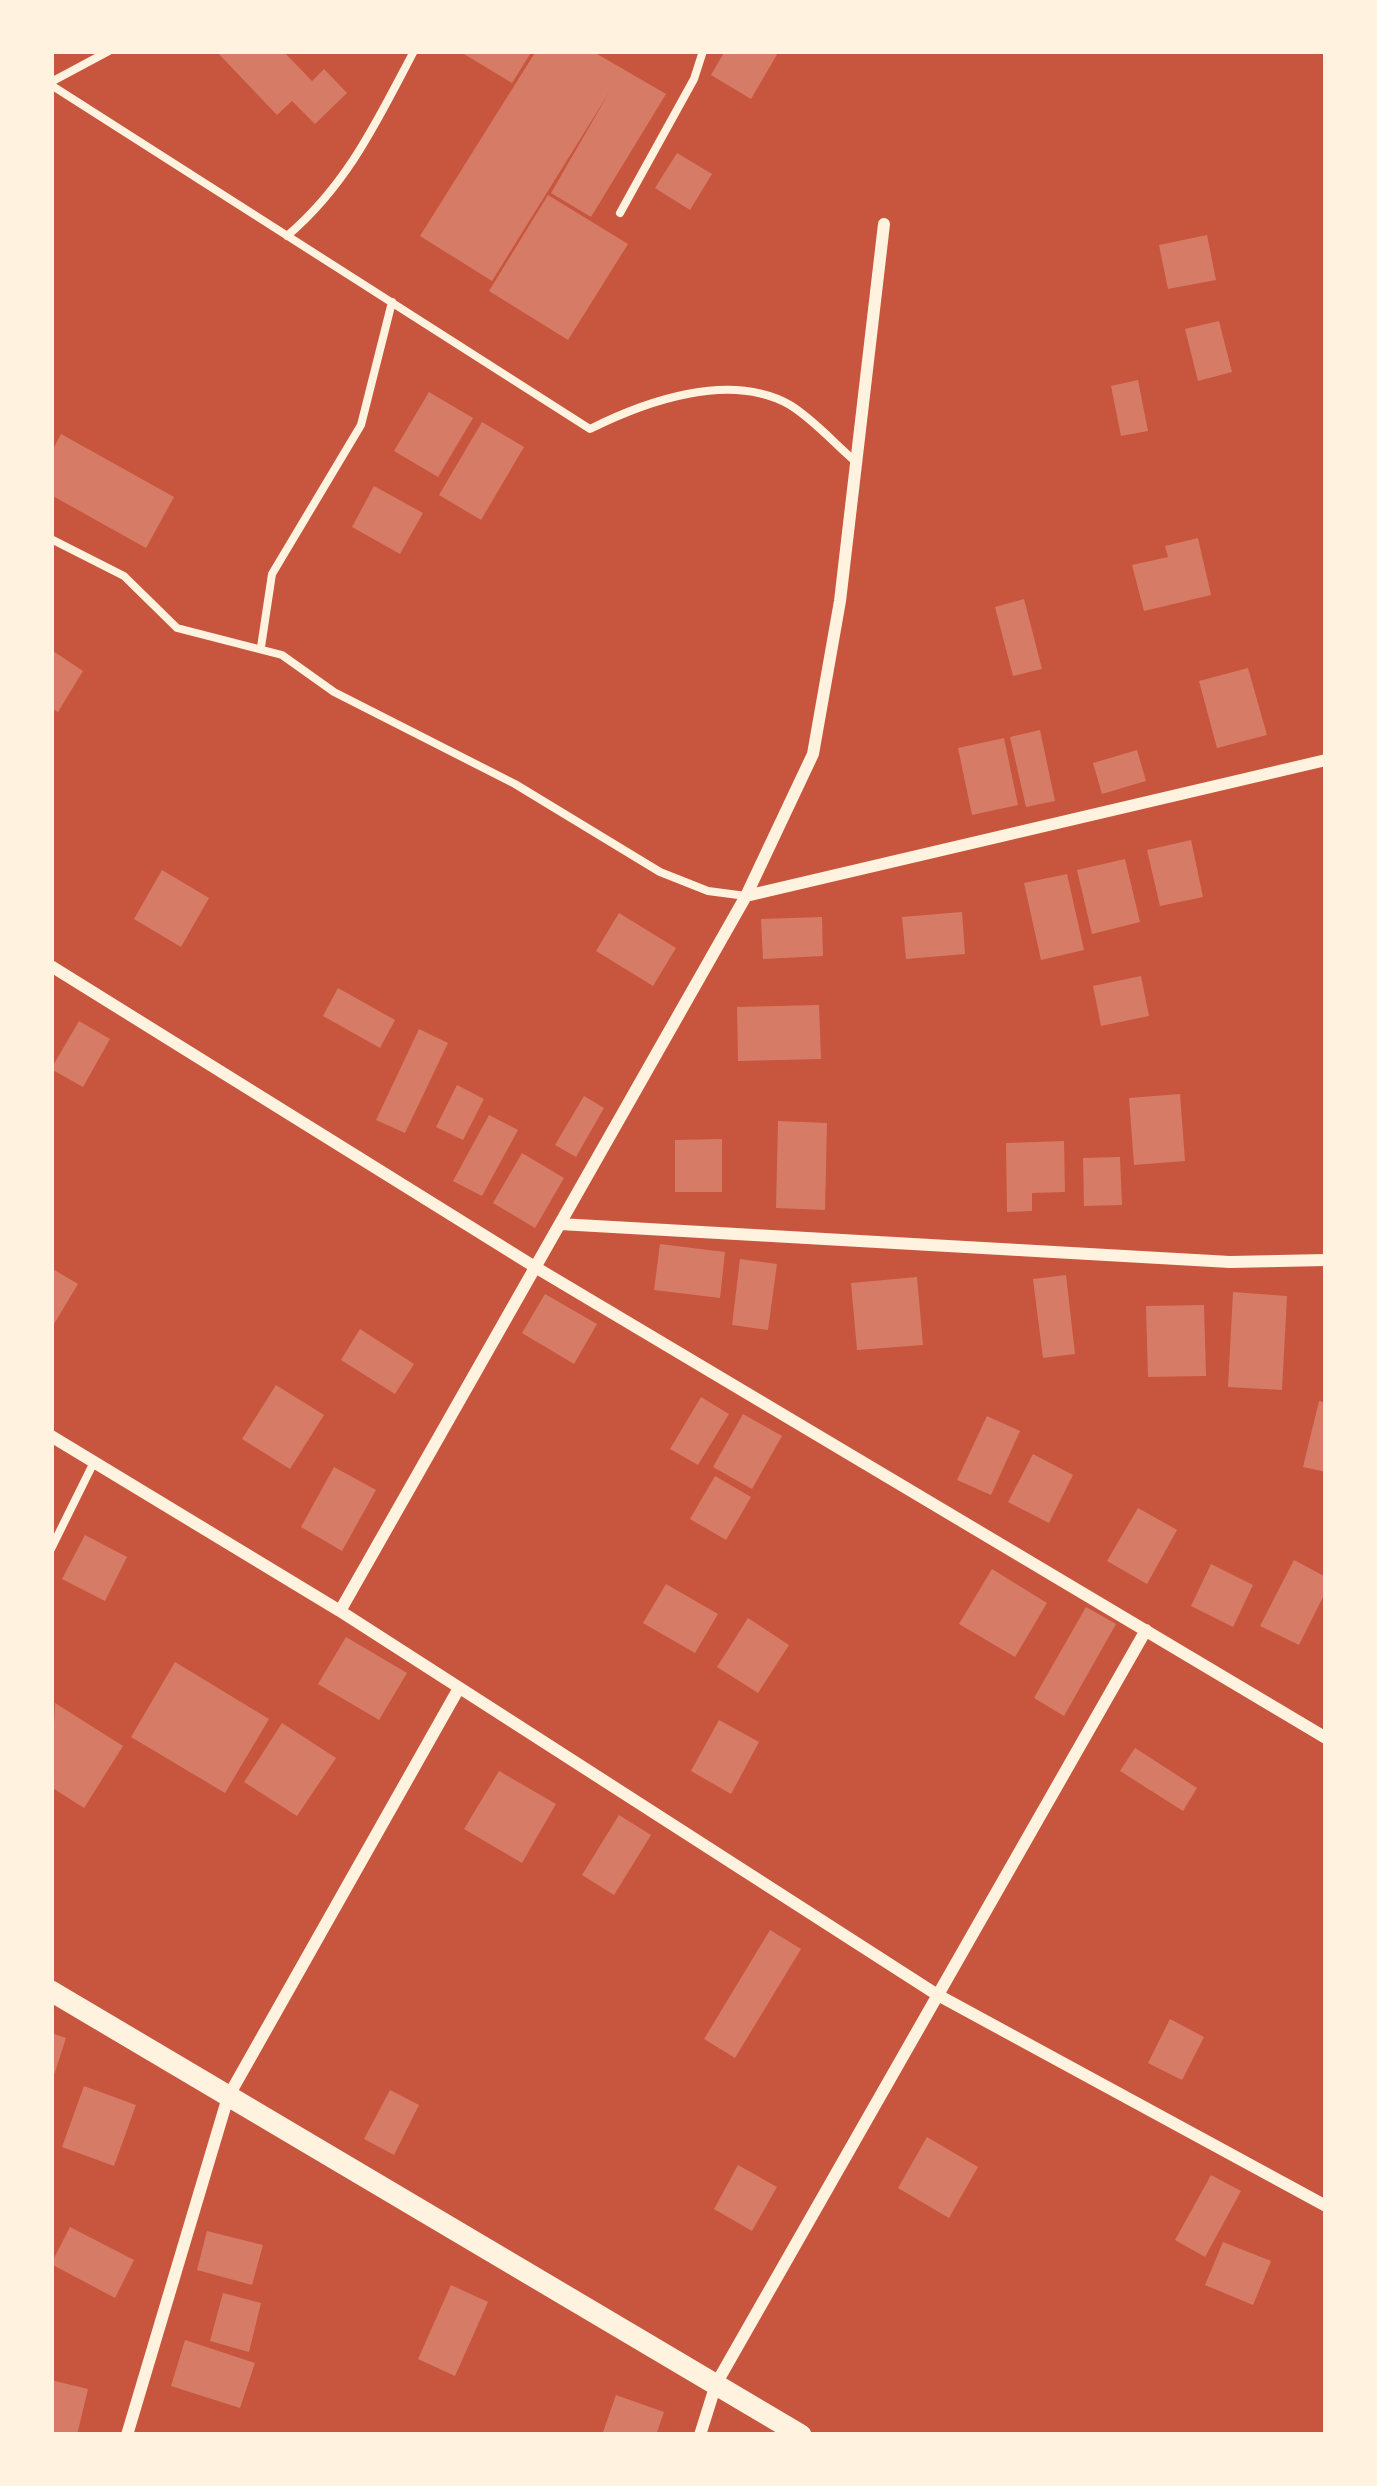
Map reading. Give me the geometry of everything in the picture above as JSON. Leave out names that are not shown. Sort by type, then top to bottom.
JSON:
[{"type":"street","points":[[340,1611],[746,896],[813,754],[840,601],[884,224]]},
{"type":"street","points":[[746,896],[1326,760]]},
{"type":"street","points":[[51,966],[536,1267],[1326,1738]]},
{"type":"street","points":[[560,1224],[1230,1262],[1326,1260]]},
{"type":"street","points":[[51,1436],[340,1611],[936,1994],[1326,2206]]},
{"type":"street","points":[[700,2435],[716,2384],[1146,1630]]},
{"type":"street","points":[[127,2435],[228,2096],[459,1688]]},
{"type":"street","points":[[51,1991],[801,2435]]},
{"type":"lane","points":[[109,51],[51,84],[590,429],[638,405],[725,389],[789,404],[856,463]]},
{"type":"lane","points":[[287,236],[326,203],[349,174],[414,51]]},
{"type":"lane","points":[[620,213],[694,79],[703,51]]},
{"type":"lane","points":[[260,647],[272,574],[361,425],[392,302]]},
{"type":"lane","points":[[51,538],[124,576],[177,628],[282,655],[401,730],[515,784],[660,872],[708,891],[746,896]]},
{"type":"lane","points":[[51,1549],[94,1462]]},
{"type":"building","points":[[216,51],[283,51],[312,81],[324,69],[347,93],[315,124],[292,101],[277,115]]},
{"type":"building","points":[[459,51],[532,51],[512,83]]},
{"type":"building","points":[[536,51],[592,51],[666,94],[591,217],[551,193],[610,91],[492,281],[420,236]]},
{"type":"building","points":[[725,51],[779,51],[751,99],[711,75]]},
{"type":"building","points":[[677,153],[712,174],[690,210],[655,188]]},
{"type":"building","points":[[548,195],[628,244],[568,340],[489,291]]},
{"type":"building","points":[[1207,235],[1216,280],[1168,289],[1159,245]]},
{"type":"building","points":[[1219,321],[1232,372],[1198,381],[1185,329]]},
{"type":"building","points":[[1138,380],[1148,431],[1121,436],[1111,386]]},
{"type":"building","points":[[429,392],[473,418],[438,477],[394,451]]},
{"type":"building","points":[[482,422],[524,447],[481,520],[439,495]]},
{"type":"building","points":[[61,434],[174,497],[146,548],[51,495],[51,453]]},
{"type":"building","points":[[374,486],[423,513],[400,554],[352,527]]},
{"type":"building","points":[[1198,538],[1211,595],[1144,611],[1132,565],[1168,557],[1165,546]]},
{"type":"building","points":[[1024,599],[1042,669],[1013,676],[995,607]]},
{"type":"building","points":[[53,651],[83,671],[58,712],[51,708]]},
{"type":"building","points":[[1248,668],[1267,735],[1217,748],[1199,681]]},
{"type":"building","points":[[1040,730],[1055,801],[1026,807],[1010,737]]},
{"type":"building","points":[[1004,738],[1018,805],[972,815],[958,748]]},
{"type":"building","points":[[1137,750],[1146,781],[1102,794],[1093,763]]},
{"type":"building","points":[[1191,840],[1203,897],[1160,906],[1147,850]]},
{"type":"building","points":[[1125,859],[1140,922],[1092,934],[1077,870]]},
{"type":"building","points":[[162,870],[209,898],[181,947],[134,919]]},
{"type":"building","points":[[1067,874],[1084,950],[1041,960],[1024,883]]},
{"type":"building","points":[[962,912],[965,954],[906,959],[902,917]]},
{"type":"building","points":[[619,913],[676,948],[653,986],[596,951]]},
{"type":"building","points":[[822,917],[823,956],[763,959],[761,919]]},
{"type":"building","points":[[1141,976],[1149,1016],[1101,1026],[1093,986]]},
{"type":"building","points":[[338,988],[395,1020],[380,1048],[323,1016]]},
{"type":"building","points":[[819,1005],[821,1059],[738,1061],[737,1007]]},
{"type":"building","points":[[79,1021],[110,1039],[83,1087],[51,1069]]},
{"type":"building","points":[[419,1029],[448,1043],[405,1133],[376,1120]]},
{"type":"building","points":[[457,1085],[484,1099],[463,1140],[436,1127]]},
{"type":"building","points":[[1180,1094],[1185,1161],[1134,1165],[1129,1098]]},
{"type":"building","points":[[584,1096],[604,1108],[576,1157],[555,1145]]},
{"type":"building","points":[[489,1115],[518,1130],[482,1196],[453,1181]]},
{"type":"building","points":[[778,1121],[827,1123],[825,1210],[776,1208]]},
{"type":"building","points":[[722,1139],[722,1192],[675,1192],[675,1140]]},
{"type":"building","points":[[1064,1141],[1065,1192],[1032,1193],[1032,1211],[1007,1212],[1006,1143]]},
{"type":"building","points":[[522,1153],[564,1178],[535,1228],[493,1203]]},
{"type":"building","points":[[1120,1157],[1122,1205],[1084,1206],[1083,1158]]},
{"type":"building","points":[[660,1244],[725,1252],[720,1298],[654,1290]]},
{"type":"building","points":[[740,1259],[777,1264],[768,1330],[732,1325]]},
{"type":"building","points":[[51,1268],[78,1284],[51,1329]]},
{"type":"building","points":[[1066,1275],[1075,1354],[1043,1358],[1033,1279]]},
{"type":"building","points":[[917,1277],[923,1345],[857,1350],[851,1283]]},
{"type":"building","points":[[1233,1292],[1287,1296],[1282,1390],[1228,1387]]},
{"type":"building","points":[[545,1294],[597,1324],[574,1364],[522,1333]]},
{"type":"building","points":[[1204,1305],[1206,1376],[1148,1377],[1146,1306]]},
{"type":"building","points":[[360,1329],[414,1364],[395,1394],[341,1360]]},
{"type":"building","points":[[276,1385],[324,1415],[290,1469],[242,1439]]},
{"type":"building","points":[[701,1397],[729,1414],[698,1465],[670,1449]]},
{"type":"building","points":[[1319,1401],[1326,1403],[1326,1472],[1303,1467]]},
{"type":"building","points":[[743,1414],[782,1436],[752,1489],[713,1467]]},
{"type":"building","points":[[987,1416],[1020,1431],[991,1495],[957,1480]]},
{"type":"building","points":[[1033,1454],[1073,1475],[1049,1523],[1008,1502]]},
{"type":"building","points":[[334,1467],[376,1490],[342,1551],[301,1527]]},
{"type":"building","points":[[715,1476],[751,1497],[726,1540],[690,1519]]},
{"type":"building","points":[[1138,1508],[1177,1530],[1147,1584],[1107,1561]]},
{"type":"building","points":[[85,1535],[127,1557],[105,1601],[62,1579]]},
{"type":"building","points":[[1294,1560],[1326,1577],[1326,1591],[1299,1645],[1260,1626]]},
{"type":"building","points":[[1211,1564],[1253,1585],[1233,1627],[1191,1606]]},
{"type":"building","points":[[992,1569],[1047,1603],[1015,1657],[959,1624]]},
{"type":"building","points":[[666,1584],[718,1614],[695,1653],[643,1623]]},
{"type":"building","points":[[1086,1607],[1116,1624],[1064,1716],[1034,1698]]},
{"type":"building","points":[[748,1618],[789,1645],[758,1693],[717,1667]]},
{"type":"building","points":[[346,1637],[407,1673],[379,1720],[318,1684]]},
{"type":"building","points":[[175,1662],[269,1719],[225,1793],[131,1737]]},
{"type":"building","points":[[55,1703],[123,1746],[84,1808],[51,1787]]},
{"type":"building","points":[[719,1720],[759,1742],[731,1794],[691,1771]]},
{"type":"building","points":[[282,1723],[336,1758],[297,1816],[244,1782]]},
{"type":"building","points":[[1135,1748],[1197,1788],[1183,1811],[1120,1771]]},
{"type":"building","points":[[499,1771],[556,1804],[522,1863],[464,1829]]},
{"type":"building","points":[[619,1815],[651,1835],[614,1895],[582,1875]]},
{"type":"building","points":[[770,1930],[801,1949],[735,2058],[704,2039]]},
{"type":"building","points":[[1170,2019],[1204,2037],[1182,2080],[1148,2063]]},
{"type":"building","points":[[51,2033],[66,2038],[52,2081],[51,2081]]},
{"type":"building","points":[[84,2086],[136,2105],[114,2166],[62,2147]]},
{"type":"building","points":[[390,2090],[419,2105],[394,2155],[364,2139]]},
{"type":"building","points":[[927,2137],[978,2167],[949,2218],[898,2188]]},
{"type":"building","points":[[738,2165],[777,2187],[752,2231],[714,2209]]},
{"type":"building","points":[[1211,2175],[1241,2191],[1205,2257],[1175,2240]]},
{"type":"building","points":[[70,2227],[134,2260],[115,2298],[51,2264]]},
{"type":"building","points":[[207,2231],[263,2245],[252,2285],[197,2270]]},
{"type":"building","points":[[1223,2242],[1271,2261],[1253,2305],[1205,2285]]},
{"type":"building","points":[[451,2285],[488,2302],[455,2376],[418,2359]]},
{"type":"building","points":[[223,2293],[261,2303],[249,2352],[210,2341]]},
{"type":"building","points":[[185,2340],[255,2363],[240,2408],[171,2386]]},
{"type":"building","points":[[51,2380],[88,2389],[77,2435],[51,2435]]},
{"type":"building","points":[[616,2395],[664,2412],[656,2435],[602,2435]]}]
